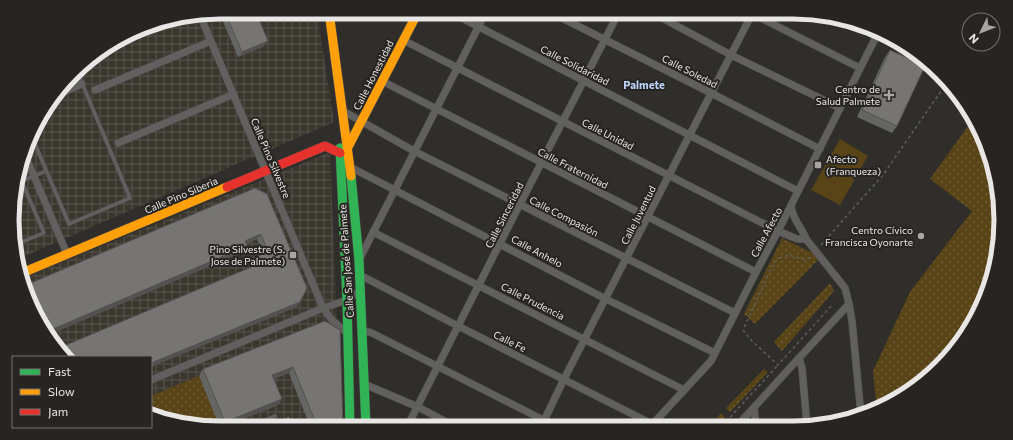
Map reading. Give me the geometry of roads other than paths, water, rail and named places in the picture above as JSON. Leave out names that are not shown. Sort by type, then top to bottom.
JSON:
[{"type":"street","name":"Calle San José de Palmete","points":[[330,19],[343,111],[350,421]]},
{"type":"street","name":"Calle Honestidad","points":[[344,151],[362,121],[414,19]]},
{"type":"street","name":"Calle Solidaridad","points":[[464,19],[798,191]]},
{"type":"street","points":[[358,260],[482,19]]},
{"type":"street","name":"Calle Soledad","points":[[564,19],[820,149]]},
{"type":"street","name":"Calle Sinceridad","points":[[410,421],[615,19]]},
{"type":"street","points":[[664,19],[731,55],[840,108]]},
{"type":"street","name":"Calle Juventud","points":[[544,421],[564,379],[627,259],[748,19]]},
{"type":"street","points":[[763,19],[860,68]]},
{"type":"street","name":"Calle Pino Silvestre","points":[[202,20],[323,308],[331,319],[348,334]]},
{"type":"street","name":"Calle Afecto","points":[[656,421],[711,361],[876,37]]},
{"type":"street","name":"Calle Unidad","points":[[403,40],[778,231],[797,239],[806,239]]},
{"type":"street","points":[[95,90],[211,41]]},
{"type":"street","name":"Calle Fraternidad","points":[[382,81],[756,272]]},
{"type":"street","points":[[66,91],[82,84]]},
{"type":"street","points":[[118,143],[234,94]]},
{"type":"street","name":"Calle San José de Palmete","points":[[340,94],[344,151],[350,167],[360,275],[366,421]]},
{"type":"street","name":"Calle Compasión","points":[[343,111],[414,151],[627,259],[736,312]]},
{"type":"street","name":"Calle Pino Siberia","points":[[26,271],[325,146],[344,151]]},
{"type":"street","points":[[28,162],[67,254]]},
{"type":"street","name":"Calle Anhelo","points":[[350,167],[606,299],[715,353]]},
{"type":"street","points":[[791,206],[792,214],[806,239],[845,288],[852,321],[860,409]]},
{"type":"street","name":"Calle Prudencia","points":[[373,232],[684,390]]},
{"type":"street","name":"Calle Fe","points":[[360,275],[564,379],[642,421]]},
{"type":"street","points":[[152,380],[323,308],[347,300],[361,290]]},
{"type":"street","points":[[742,421],[849,304]]},
{"type":"street","points":[[362,330],[372,332],[438,366],[538,421]]},
{"type":"street","points":[[799,358],[802,368],[807,421]]},
{"type":"street","points":[[364,384],[418,407],[445,421]]},
{"type":"street","points":[[754,408],[755,421]]},
{"type":"lane","points":[[34,142],[68,224],[130,198],[79,77]]},
{"type":"lane","points":[[23,181],[46,171]]},
{"type":"lane","points":[[20,242],[44,233],[23,183]]},
{"type":"lane","points":[[264,421],[275,416]]},
{"type":"place","name":"Centro de Salud Palmete","points":[[889,95]]},
{"type":"place","name":"Afecto (Franqueza)","points":[[818,165]]},
{"type":"place","name":"Centro Cívico Francisca Oyonarte","points":[[921,236]]},
{"type":"place","name":"Pino Silvestre (S. Jose de Palmete)","points":[[293,255]]},
{"type":"district","name":"Palmete","points":[[644,84]]}]
